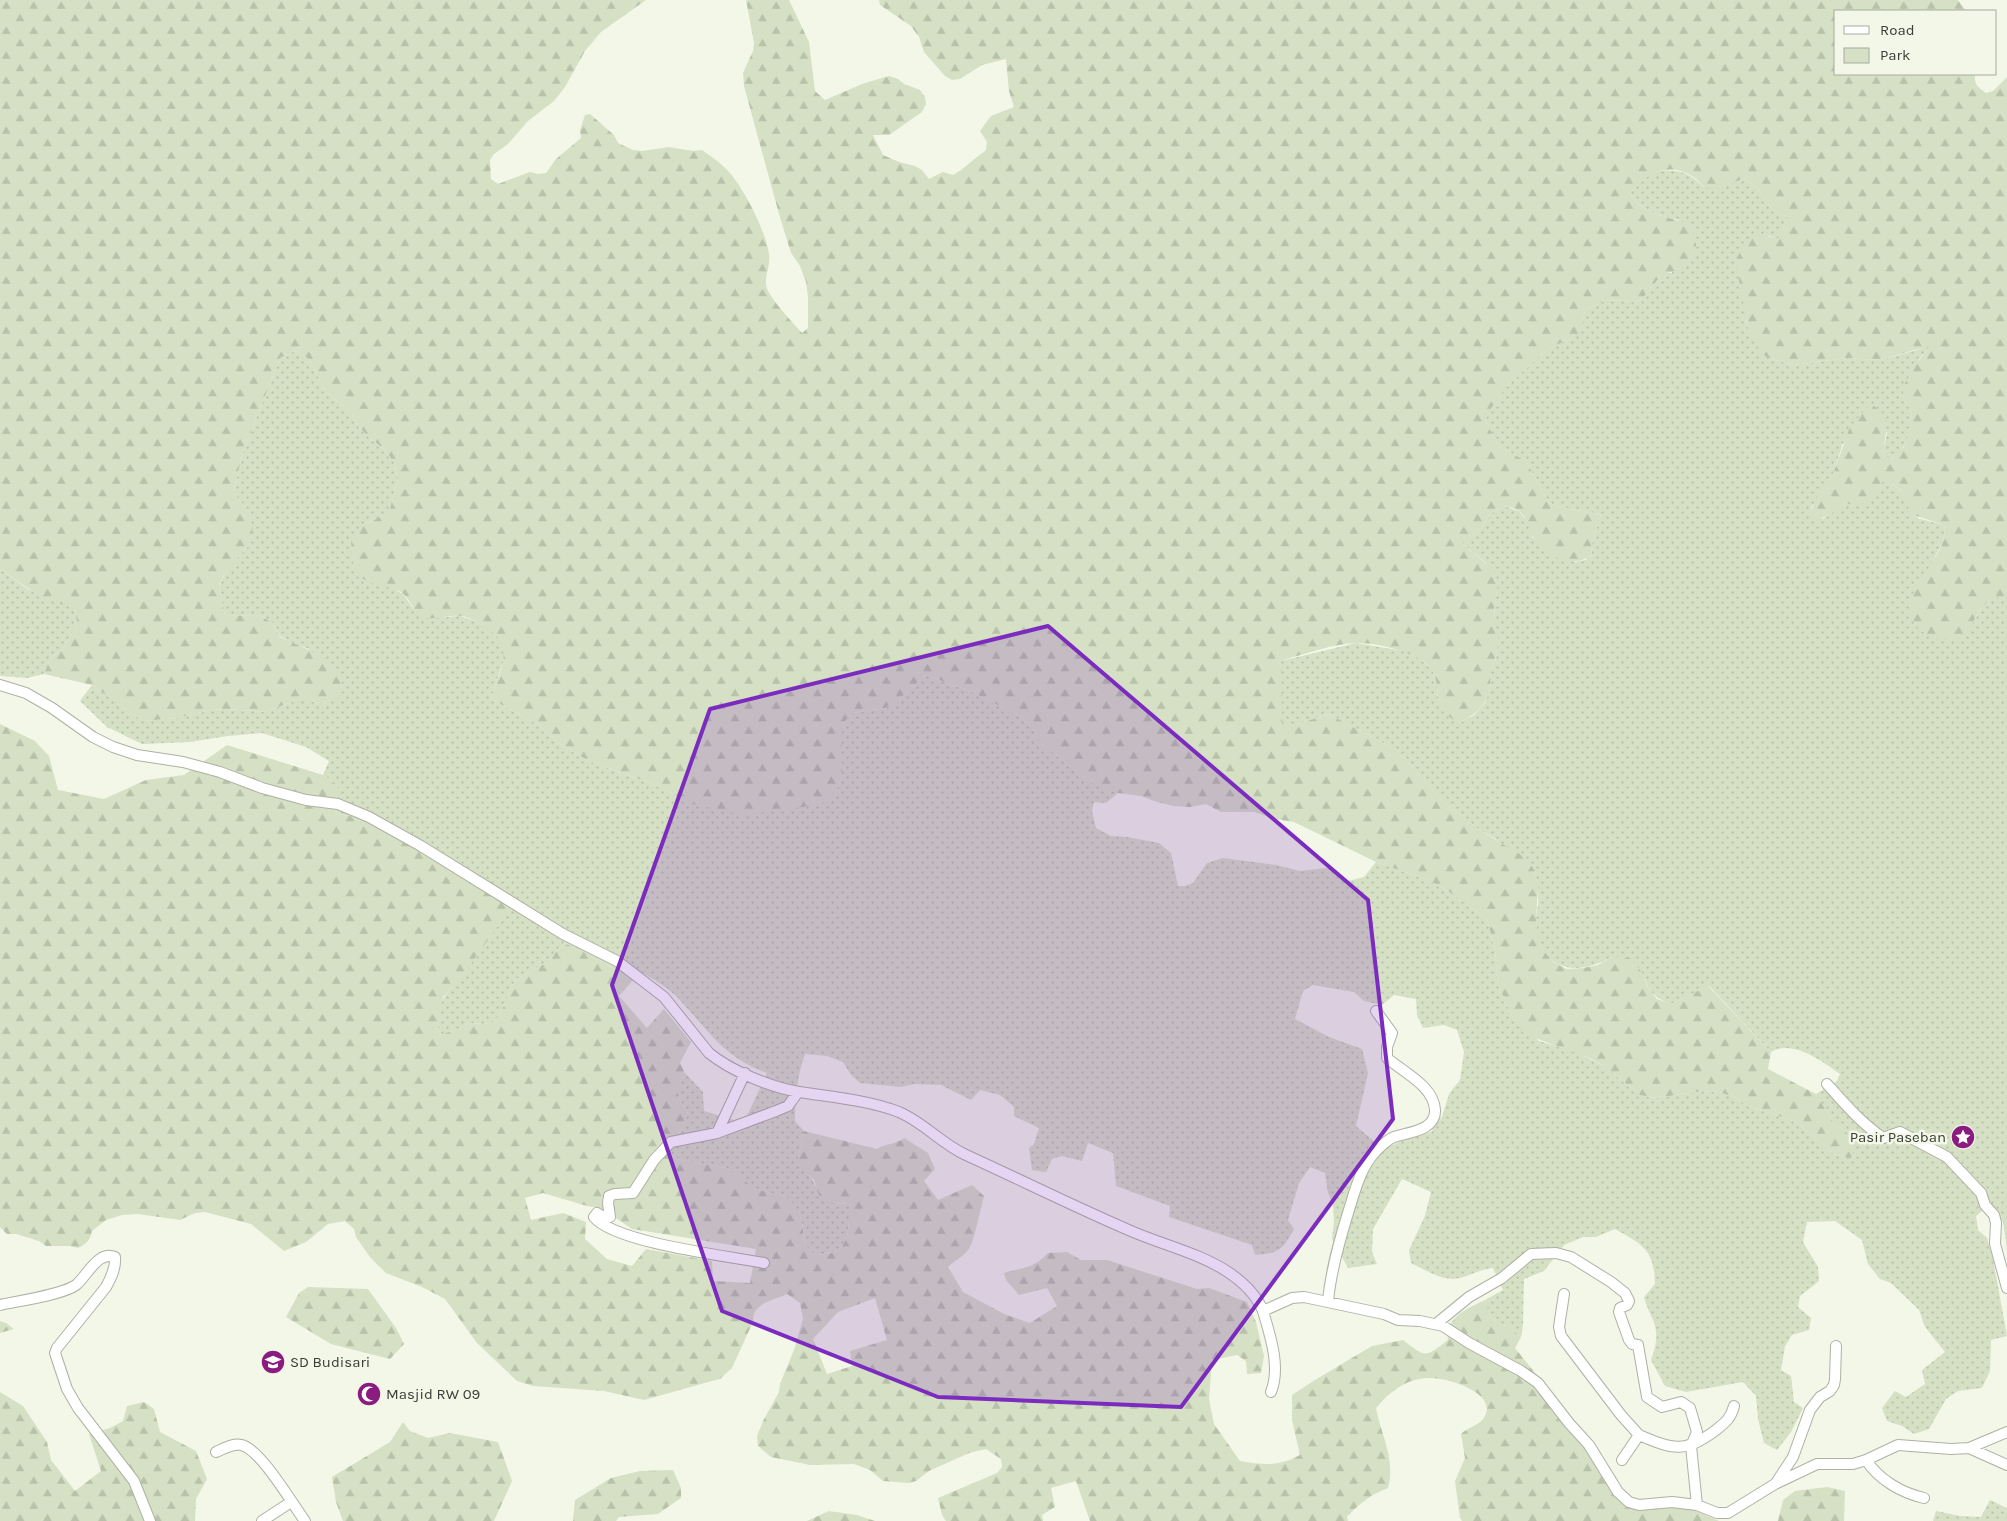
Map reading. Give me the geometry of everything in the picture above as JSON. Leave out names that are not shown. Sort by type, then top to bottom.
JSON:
[{"type":"street","points":[[0,685],[32,697],[52,708],[93,737],[113,747],[137,755],[183,762],[220,772],[262,788],[306,800],[338,804],[369,817],[421,846],[563,934],[617,961],[664,997],[709,1054],[718,1060],[762,1081],[798,1092],[856,1101],[899,1112],[963,1154],[1132,1232],[1221,1268],[1250,1289],[1258,1298],[1274,1358],[1274,1377],[1271,1392]]},
{"type":"street","points":[[1328,1301],[1333,1263],[1354,1188],[1368,1162],[1377,1150],[1392,1138],[1422,1129],[1427,1126],[1434,1116],[1435,1109],[1428,1092],[1387,1058],[1387,1047],[1392,1033],[1376,1011]]},
{"type":"street","points":[[717,1133],[745,1073]]},
{"type":"street","points":[[1826,1084],[1858,1118],[1883,1138],[1900,1132],[1926,1144],[1947,1157],[1973,1182],[1981,1193],[1985,1205],[1994,1215],[1996,1223],[1995,1244],[2007,1288]]},
{"type":"street","points":[[764,1263],[665,1246],[616,1232],[594,1217],[597,1214],[606,1218],[610,1217],[609,1196],[633,1193],[666,1145],[671,1142],[717,1133],[788,1106],[798,1092]]},
{"type":"street","points":[[1436,1324],[1469,1297],[1502,1278],[1531,1254],[1556,1253],[1571,1257],[1611,1282],[1625,1293],[1629,1301],[1627,1305],[1620,1308],[1619,1312],[1629,1340],[1632,1344],[1638,1345],[1647,1397],[1662,1407],[1682,1402],[1690,1408],[1693,1414],[1697,1432],[1691,1446],[1696,1505]]},
{"type":"street","points":[[0,1305],[74,1286],[89,1272],[97,1261],[104,1257],[115,1257],[111,1278],[106,1287],[66,1335],[55,1353],[67,1389],[78,1408],[134,1481],[150,1521]]},
{"type":"street","points":[[1564,1294],[1559,1327],[1561,1336],[1620,1415],[1639,1435],[1672,1446],[1691,1446],[1731,1419],[1734,1406]]},
{"type":"street","points":[[1263,1311],[1296,1297],[1328,1301],[1340,1306],[1384,1314],[1398,1320],[1436,1324],[1452,1330],[1469,1343],[1532,1377],[1589,1445],[1618,1492],[1629,1502],[1639,1505],[1672,1502],[1696,1505],[1717,1513],[1728,1513],[1776,1484],[1817,1464],[1853,1464],[1898,1445],[1951,1449],[1969,1448],[2007,1432]]},
{"type":"street","points":[[1776,1484],[1793,1456],[1810,1410],[1834,1385],[1836,1379],[1836,1346]]},
{"type":"street","points":[[1622,1460],[1639,1435]]},
{"type":"street","points":[[216,1452],[241,1444],[253,1450],[272,1473],[305,1521]]},
{"type":"street","points":[[1969,1448],[2007,1465]]},
{"type":"street","points":[[1866,1460],[1877,1475],[1911,1495],[1924,1498]]},
{"type":"street","points":[[262,1521],[291,1502]]},
{"type":"highlighted area","points":[[1048,626],[1368,900],[1393,1119],[1181,1407],[938,1397],[722,1311],[612,985],[710,709]]},
{"type":"green space","points":[[0,0],[646,0],[601,32],[585,51],[565,87],[554,101],[528,121],[508,144],[494,154],[490,160],[491,179],[498,184],[530,172],[546,173],[556,159],[581,138],[580,130],[585,115],[590,114],[614,135],[618,143],[633,150],[642,151],[669,147],[693,151],[702,150],[730,173],[745,194],[767,244],[769,264],[766,286],[768,291],[779,307],[802,333],[808,328],[806,282],[800,266],[791,253],[744,86],[743,73],[753,51],[754,43],[746,0],[789,0],[809,42],[815,91],[825,100],[862,84],[889,76],[920,90],[925,97],[926,104],[922,112],[889,135],[873,135],[883,155],[915,166],[922,170],[929,179],[943,172],[953,175],[986,150],[987,142],[980,131],[991,116],[1014,107],[1009,91],[1006,59],[982,65],[960,79],[952,80],[945,76],[924,52],[919,37],[911,26],[880,5],[879,0],[1958,0],[1965,10],[1834,10],[1834,75],[1975,75],[1977,85],[1986,93],[1993,91],[2007,77],[2007,596],[1990,599],[1979,611],[1968,631],[1963,636],[1954,640],[1937,638],[1920,630],[1915,624],[1910,609],[1911,601],[1918,584],[1940,548],[1943,541],[1944,525],[1910,514],[1899,489],[1883,481],[1873,497],[1864,503],[1845,503],[1831,514],[1816,521],[1809,516],[1815,501],[1833,474],[1850,427],[1870,404],[1879,409],[1886,420],[1884,456],[1892,459],[1904,447],[1912,414],[1903,395],[1903,387],[1915,365],[1930,347],[1880,360],[1847,358],[1793,365],[1768,358],[1761,353],[1748,328],[1736,264],[1741,248],[1752,235],[1779,238],[1788,217],[1773,211],[1759,190],[1744,178],[1723,187],[1711,189],[1683,172],[1665,170],[1650,175],[1630,193],[1635,201],[1649,211],[1691,225],[1696,246],[1695,255],[1692,260],[1679,270],[1663,273],[1642,299],[1634,302],[1607,300],[1585,310],[1578,334],[1541,355],[1508,385],[1487,414],[1486,421],[1498,446],[1526,461],[1549,503],[1564,508],[1601,514],[1591,547],[1592,555],[1576,561],[1560,559],[1539,545],[1522,514],[1516,509],[1504,506],[1490,514],[1482,528],[1462,543],[1488,566],[1498,583],[1494,616],[1498,646],[1491,671],[1490,688],[1483,705],[1470,717],[1459,723],[1449,717],[1440,706],[1436,681],[1428,665],[1410,654],[1375,644],[1339,645],[1281,661],[1282,724],[1297,724],[1329,714],[1398,751],[1441,800],[1481,831],[1526,858],[1535,871],[1538,887],[1536,920],[1538,936],[1543,950],[1553,962],[1567,969],[1598,965],[1612,957],[1630,958],[1641,971],[1647,986],[1657,999],[1671,1004],[1708,986],[1771,1052],[1768,1069],[1816,1094],[1833,1122],[1847,1133],[1857,1145],[1850,1159],[1834,1154],[1796,1122],[1749,1106],[1734,1097],[1719,1092],[1703,1091],[1656,1098],[1640,1095],[1604,1066],[1589,1058],[1524,1034],[1514,1020],[1498,985],[1495,951],[1487,919],[1445,889],[1428,880],[1376,862],[1294,822],[1254,812],[1221,812],[1206,804],[1190,807],[1174,806],[1141,796],[1105,789],[1089,781],[1038,741],[1032,726],[1025,719],[972,692],[926,675],[899,699],[885,708],[852,713],[842,725],[842,776],[836,791],[825,802],[744,815],[683,802],[668,791],[650,783],[589,761],[561,745],[537,724],[491,699],[504,659],[500,642],[494,634],[477,622],[465,617],[423,617],[401,592],[367,581],[356,572],[352,558],[351,538],[362,525],[376,519],[390,509],[398,479],[394,462],[384,449],[359,427],[352,413],[326,392],[309,359],[295,351],[280,358],[243,452],[233,493],[249,511],[253,528],[249,545],[226,571],[219,585],[225,616],[259,615],[273,623],[280,637],[322,656],[342,681],[342,696],[327,704],[294,701],[265,712],[227,709],[211,710],[177,718],[143,721],[92,685],[44,674],[50,659],[62,650],[77,624],[75,608],[43,599],[0,569]]},
{"type":"green space","points":[[1660,171],[1679,171],[1694,178],[1704,187],[1728,185],[1744,178],[1759,190],[1773,211],[1788,217],[1779,239],[1768,236],[1746,320],[1748,328],[1768,358],[1793,365],[1847,358],[1880,360],[1931,346],[1920,358],[1903,395],[1912,414],[1908,439],[1899,454],[1891,459],[1884,456],[1887,432],[1843,443],[1833,474],[1811,508],[1823,519],[1845,503],[1857,504],[1873,496],[1883,480],[1890,483],[1907,500],[1917,518],[1944,525],[1943,540],[1932,563],[1974,621],[1990,598],[2007,596],[2007,1249],[2003,1222],[1995,1209],[1982,1211],[1976,1216],[1978,1230],[1987,1238],[1993,1259],[2007,1336],[1991,1340],[1990,1371],[1982,1388],[1958,1391],[1946,1399],[1929,1429],[1914,1434],[1902,1426],[1887,1421],[1882,1408],[1895,1391],[1906,1397],[1925,1384],[1922,1370],[1945,1352],[1925,1327],[1919,1310],[1891,1283],[1880,1279],[1868,1264],[1862,1240],[1835,1221],[1807,1222],[1803,1242],[1818,1267],[1819,1281],[1800,1296],[1798,1307],[1811,1318],[1809,1330],[1792,1335],[1785,1346],[1781,1370],[1791,1376],[1794,1402],[1803,1408],[1791,1432],[1777,1450],[1764,1443],[1758,1419],[1756,1396],[1743,1382],[1686,1392],[1665,1386],[1651,1360],[1656,1331],[1644,1297],[1655,1284],[1652,1263],[1649,1255],[1640,1244],[1615,1229],[1596,1237],[1583,1237],[1564,1245],[1544,1271],[1524,1279],[1521,1337],[1510,1328],[1491,1318],[1485,1300],[1503,1290],[1493,1268],[1452,1279],[1436,1275],[1411,1263],[1409,1250],[1425,1216],[1431,1192],[1402,1179],[1373,1229],[1372,1252],[1377,1264],[1348,1268],[1332,1239],[1334,1222],[1333,1204],[1328,1193],[1325,1173],[1310,1167],[1299,1183],[1288,1220],[1294,1229],[1290,1236],[1279,1249],[1270,1253],[1255,1255],[1252,1245],[1169,1217],[1170,1206],[1116,1186],[1113,1153],[1088,1143],[1082,1161],[1062,1156],[1052,1159],[1046,1172],[1032,1170],[1029,1148],[1034,1144],[1039,1128],[1014,1116],[1014,1107],[1000,1095],[980,1090],[971,1100],[941,1085],[915,1084],[901,1087],[860,1083],[851,1075],[843,1062],[827,1056],[805,1054],[798,1079],[795,1104],[795,1121],[804,1131],[798,1158],[813,1181],[819,1195],[833,1203],[849,1204],[849,1224],[846,1240],[836,1250],[816,1255],[806,1244],[800,1216],[789,1198],[756,1189],[727,1168],[680,1160],[669,1152],[688,1111],[681,1102],[677,1091],[685,1073],[703,1092],[704,1111],[734,1120],[747,1116],[767,1073],[738,1059],[727,1050],[668,989],[641,972],[633,980],[593,956],[564,943],[547,962],[517,979],[495,1022],[483,1024],[468,1023],[458,1029],[440,1035],[437,1025],[439,1007],[449,990],[468,968],[357,817],[337,814],[333,807],[338,791],[336,785],[323,775],[329,761],[306,747],[262,733],[190,742],[142,744],[107,727],[80,701],[92,685],[143,721],[177,718],[211,710],[228,709],[265,712],[294,701],[327,704],[309,649],[294,644],[280,636],[273,623],[259,615],[225,616],[219,586],[226,571],[249,545],[249,511],[233,493],[243,452],[280,358],[295,351],[309,359],[326,392],[352,413],[359,427],[384,449],[394,462],[398,479],[390,510],[362,525],[373,583],[389,586],[403,594],[413,608],[427,618],[460,616],[475,621],[489,629],[502,641],[505,656],[491,699],[537,724],[561,745],[589,761],[650,783],[668,791],[683,802],[836,791],[842,776],[842,725],[852,713],[885,708],[899,699],[926,675],[972,692],[1025,719],[1032,725],[1038,741],[1089,781],[1118,793],[1106,803],[1094,802],[1092,811],[1096,828],[1111,836],[1159,843],[1171,853],[1178,886],[1193,883],[1207,863],[1223,858],[1276,865],[1300,871],[1326,868],[1334,870],[1348,881],[1364,877],[1376,862],[1428,880],[1445,889],[1487,919],[1495,951],[1498,985],[1514,1020],[1539,1041],[1573,1051],[1604,1066],[1640,1095],[1656,1098],[1703,1091],[1719,1092],[1734,1097],[1749,1106],[1796,1122],[1834,1154],[1850,1159],[1847,1133],[1833,1122],[1816,1094],[1837,1081],[1840,1074],[1807,1053],[1788,1048],[1771,1052],[1709,986],[1671,1004],[1651,992],[1641,971],[1612,957],[1585,967],[1572,968],[1560,965],[1543,950],[1538,937],[1536,921],[1538,896],[1535,871],[1494,838],[1481,831],[1441,800],[1398,751],[1329,714],[1297,724],[1281,724],[1281,661],[1356,643],[1404,651],[1419,658],[1433,670],[1438,700],[1459,723],[1474,715],[1485,703],[1490,689],[1491,670],[1496,657],[1498,640],[1494,607],[1497,592],[1486,563],[1462,543],[1482,528],[1490,514],[1504,506],[1519,511],[1528,523],[1533,538],[1575,562],[1585,560],[1592,555],[1591,547],[1601,514],[1564,508],[1549,503],[1526,461],[1498,446],[1486,421],[1487,413],[1508,385],[1541,355],[1556,345],[1571,339],[1582,325],[1585,310],[1607,300],[1634,302],[1642,299],[1663,273],[1672,273],[1679,220],[1651,212],[1639,204],[1630,193],[1644,179]],"holes":[[[1313,985],[1354,992],[1364,1001],[1382,1005],[1394,995],[1416,999],[1417,1015],[1423,1028],[1444,1025],[1457,1030],[1464,1052],[1460,1080],[1449,1094],[1442,1117],[1431,1132],[1383,1149],[1356,1126],[1368,1073],[1362,1049],[1329,1037],[1295,1019],[1303,991]]]},
{"type":"green space","points":[[0,569],[29,590],[75,608],[77,624],[62,650],[50,659],[44,674],[27,678],[0,676]]},
{"type":"green space","points":[[0,724],[35,741],[49,756],[58,790],[104,799],[146,780],[184,775],[227,745],[323,775],[333,781],[338,788],[339,796],[333,807],[337,814],[357,817],[433,857],[512,906],[468,968],[443,997],[437,1028],[440,1035],[458,1029],[468,1023],[483,1024],[495,1022],[517,979],[547,962],[564,943],[593,956],[633,980],[619,996],[647,1028],[664,1009],[691,1042],[680,1063],[685,1073],[677,1091],[681,1102],[688,1111],[687,1116],[669,1152],[680,1160],[727,1168],[756,1189],[789,1198],[800,1216],[806,1244],[816,1255],[836,1251],[846,1240],[849,1224],[849,1204],[833,1203],[819,1195],[814,1180],[803,1169],[798,1158],[804,1131],[877,1149],[904,1138],[928,1153],[935,1169],[924,1181],[938,1200],[972,1185],[984,1196],[969,1249],[948,1267],[963,1292],[1004,1314],[1030,1323],[1057,1306],[1047,1288],[1019,1295],[1006,1280],[1004,1273],[1033,1265],[1048,1253],[1067,1252],[1081,1260],[1107,1260],[1197,1289],[1209,1288],[1247,1302],[1256,1322],[1264,1356],[1261,1373],[1247,1374],[1246,1361],[1237,1355],[1212,1360],[1209,1399],[1214,1424],[1240,1461],[1263,1464],[1285,1462],[1300,1455],[1292,1420],[1292,1395],[1372,1346],[1403,1340],[1421,1353],[1430,1353],[1448,1340],[1448,1332],[1453,1320],[1465,1310],[1485,1300],[1491,1318],[1510,1328],[1521,1337],[1515,1348],[1602,1456],[1614,1479],[1622,1501],[1687,1507],[1719,1521],[1462,1521],[1455,1481],[1465,1458],[1461,1434],[1483,1419],[1487,1407],[1484,1400],[1477,1393],[1468,1388],[1448,1381],[1423,1378],[1407,1383],[1393,1391],[1376,1408],[1389,1458],[1390,1478],[1388,1488],[1361,1504],[1347,1517],[1348,1521],[1090,1521],[1076,1481],[1051,1488],[1055,1507],[1042,1515],[1043,1521],[946,1521],[942,1515],[938,1498],[997,1473],[1002,1467],[1001,1459],[986,1449],[969,1453],[929,1471],[916,1481],[908,1483],[883,1481],[870,1470],[854,1464],[810,1465],[771,1457],[758,1446],[757,1436],[779,1392],[780,1384],[794,1350],[803,1319],[800,1303],[787,1294],[759,1307],[732,1368],[720,1379],[644,1400],[604,1391],[533,1386],[517,1381],[477,1343],[445,1299],[422,1287],[386,1273],[370,1257],[356,1237],[354,1229],[345,1221],[328,1224],[306,1242],[284,1251],[251,1224],[205,1212],[195,1213],[180,1220],[138,1214],[122,1215],[106,1220],[92,1231],[86,1243],[78,1248],[46,1246],[39,1241],[16,1234],[7,1234],[0,1227]],"holes":[[[543,1193],[587,1206],[601,1208],[632,1229],[756,1249],[750,1283],[713,1281],[712,1261],[646,1249],[632,1266],[607,1259],[585,1239],[586,1222],[563,1213],[531,1220],[525,1198]],[[875,1298],[887,1340],[850,1351],[852,1366],[827,1374],[813,1339],[838,1312]]]},
{"type":"green space","points":[[308,1287],[368,1289],[396,1328],[404,1344],[390,1359],[331,1344],[286,1317],[299,1293]]},
{"type":"green space","points":[[0,1321],[6,1323],[14,1329],[0,1333]]},
{"type":"green space","points":[[0,1392],[23,1406],[47,1442],[51,1460],[75,1491],[101,1471],[89,1434],[110,1428],[123,1421],[127,1406],[144,1402],[154,1409],[160,1432],[196,1451],[207,1479],[196,1499],[195,1521],[0,1521]]},
{"type":"green space","points":[[403,1422],[410,1431],[428,1438],[450,1433],[498,1442],[512,1481],[494,1521],[343,1521],[336,1502],[332,1477],[390,1442]]},
{"type":"green space","points":[[673,1470],[681,1488],[681,1498],[658,1514],[619,1517],[616,1521],[573,1521],[575,1500],[611,1478],[640,1471]]},
{"type":"green space","points":[[1827,1487],[1845,1491],[1844,1521],[1778,1521],[1783,1500],[1795,1491]]},
{"type":"green space","points":[[1990,1500],[2007,1508],[2007,1521],[1933,1521],[1936,1511],[1960,1516],[1981,1517]]},
{"type":"green space","points":[[829,1511],[857,1515],[875,1521],[807,1521]]},
{"type":"place","name":"Pasir Paseban","points":[[1963,1137]]},
{"type":"place","name":"SD Budisari","points":[[273,1362]]},
{"type":"place","name":"Masjid RW 09","points":[[369,1394]]}]
